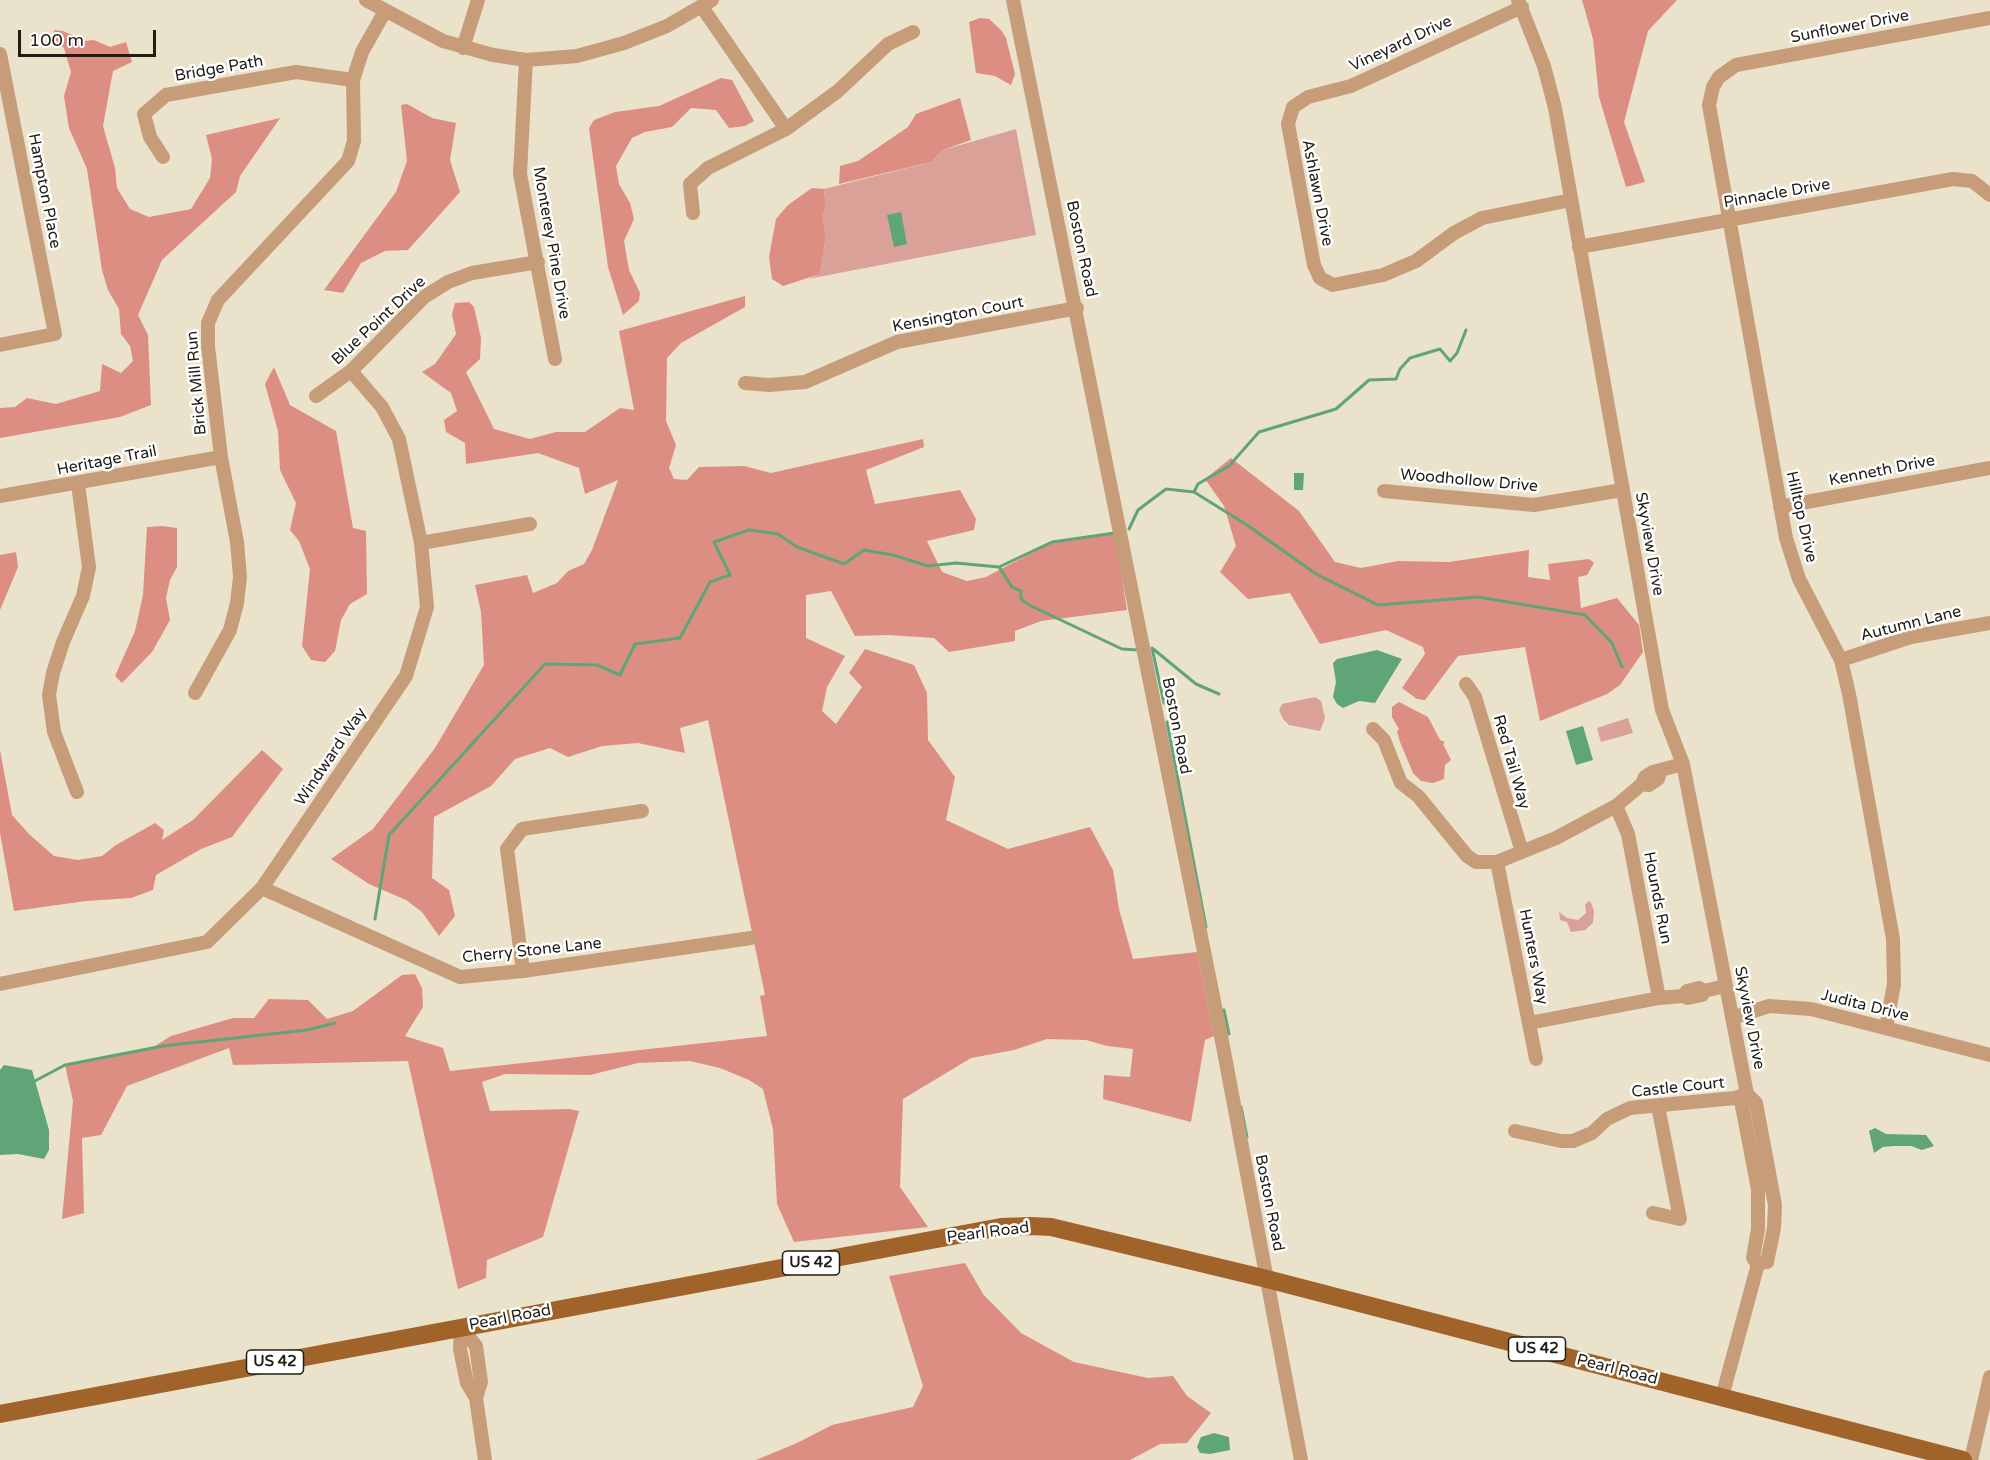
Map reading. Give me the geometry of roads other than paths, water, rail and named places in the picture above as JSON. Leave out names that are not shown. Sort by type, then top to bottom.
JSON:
[{"type":"main road","name":"Pearl Road","points":[[0,1414],[1011,1227],[1051,1227],[1267,1279],[1963,1460]]},
{"type":"street","points":[[366,0],[424,33],[463,48],[526,60],[577,56],[624,43],[667,26],[707,3],[786,129]]},
{"type":"street","points":[[463,48],[478,0]]},
{"type":"street","name":"Boston Road","points":[[1013,0],[1077,308],[1301,1460]]},
{"type":"street","name":"Vineyard Drive","points":[[1293,107],[1308,98],[1351,86],[1520,3]]},
{"type":"street","name":"Skyview Drive","points":[[1520,3],[1538,46],[1552,96],[1662,710],[1683,764],[1747,1094],[1756,1103],[1774,1205],[1774,1228],[1767,1262],[1758,1264],[1722,1397]]},
{"type":"street","name":"Brick Mill Run","points":[[195,693],[230,630],[237,603],[240,577],[237,542],[221,457],[208,322],[218,300],[348,161],[354,141],[353,80],[362,52],[385,11]]},
{"type":"street","name":"Sunflower Drive","points":[[1719,77],[1727,70],[1745,63],[1990,18]]},
{"type":"street","points":[[693,213],[690,184],[708,168],[786,129],[838,91],[888,44],[913,32]]},
{"type":"street","name":"Hampton Place","points":[[0,54],[55,334],[0,345]]},
{"type":"street","name":"Monterey Pine Drive","points":[[526,60],[520,174],[555,358]]},
{"type":"street","name":"Bridge Path","points":[[163,157],[150,137],[144,114],[166,95],[296,72],[353,80]]},
{"type":"street","name":"Hilltop Drive","points":[[1719,77],[1713,87],[1709,105],[1786,538],[1799,579],[1841,660],[1893,939],[1894,984],[1886,1028]]},
{"type":"street","name":"Ashlawn Drive","points":[[1293,107],[1288,124],[1314,266],[1320,278],[1326,282],[1340,285],[1383,275],[1416,261],[1454,233],[1482,218],[1571,200]]},
{"type":"street","name":"Pinnacle Drive","points":[[1579,248],[1953,179],[1962,179],[1985,190]]},
{"type":"street","name":"Blue Point Drive","points":[[316,396],[351,371],[424,297],[447,282],[472,273],[538,262]]},
{"type":"street","name":"Kensington Court","points":[[745,383],[769,385],[805,382],[897,342],[1077,308]]},
{"type":"street","name":"Windward Way","points":[[0,984],[207,942],[262,888],[406,676],[427,607],[421,543],[399,439],[382,407],[351,371]]},
{"type":"street","name":"Heritage Trail","points":[[0,496],[221,457]]},
{"type":"street","name":"Kenneth Drive","points":[[1780,507],[1990,468]]},
{"type":"street","points":[[77,792],[54,732],[49,695],[56,663],[83,596],[89,567],[78,484]]},
{"type":"street","name":"Woodhollow Drive","points":[[1384,491],[1534,505],[1622,490]]},
{"type":"street","points":[[421,543],[530,524]]},
{"type":"street","name":"Autumn Lane","points":[[1841,660],[1911,637],[1990,623]]},
{"type":"street","name":"Red Tail Way","points":[[1466,684],[1477,702],[1522,852]]},
{"type":"street","points":[[1373,729],[1384,740],[1401,783],[1427,805],[1467,856],[1476,861],[1497,862],[1556,837],[1616,806],[1653,772],[1683,764]]},
{"type":"street","name":"Hounds Run","points":[[1616,806],[1628,834],[1659,998]]},
{"type":"street","points":[[523,971],[507,849],[522,829],[642,811]]},
{"type":"street","name":"Hunters Way","points":[[1497,862],[1536,1059]]},
{"type":"street","name":"Cherry Stone Lane","points":[[262,888],[459,977],[523,971],[751,938]]},
{"type":"street","points":[[1529,1023],[1659,998],[1683,996],[1688,998],[1725,986]]},
{"type":"street","name":"Judita Drive","points":[[1732,1018],[1769,1006],[1825,1011],[1990,1055]]},
{"type":"street","name":"Castle Court","points":[[1515,1131],[1561,1141],[1573,1141],[1592,1133],[1620,1112],[1735,1098],[1747,1094]]},
{"type":"street","points":[[1653,1213],[1680,1219],[1658,1106]]},
{"type":"street","points":[[461,1327],[460,1349],[467,1383],[476,1398],[485,1460]]},
{"type":"street","points":[[1971,1460],[1989,1382]]},
{"type":"waterway","points":[[1194,492],[1198,484],[1229,466],[1259,432],[1336,409],[1369,380],[1396,379],[1400,369],[1410,358],[1440,349],[1450,361],[1457,353],[1466,330]]},
{"type":"waterway","points":[[1129,529],[1138,510],[1166,489],[1194,492],[1247,525],[1316,574],[1378,605],[1478,597],[1585,615],[1612,643],[1622,667]]},
{"type":"waterway","points":[[375,919],[389,835],[545,664],[597,665],[620,675],[635,644],[680,638],[710,582],[730,575],[714,542],[749,530],[778,534],[797,547],[844,564],[864,550],[893,555],[928,566],[956,563],[999,567],[1052,542],[1115,533]]},
{"type":"waterway","points":[[999,567],[1012,587],[1021,591],[1021,599],[1029,605],[1122,649],[1137,650]]},
{"type":"waterway","points":[[1152,648],[1196,684],[1219,694]]},
{"type":"waterway","points":[[1152,648],[1164,703]]},
{"type":"waterway","points":[[1167,722],[1206,927]]},
{"type":"waterway","points":[[1224,1010],[1229,1034]]},
{"type":"waterway","points":[[33,1082],[65,1065],[163,1046],[307,1030],[335,1023]]},
{"type":"waterway","points":[[1241,1107],[1247,1137]]}]
